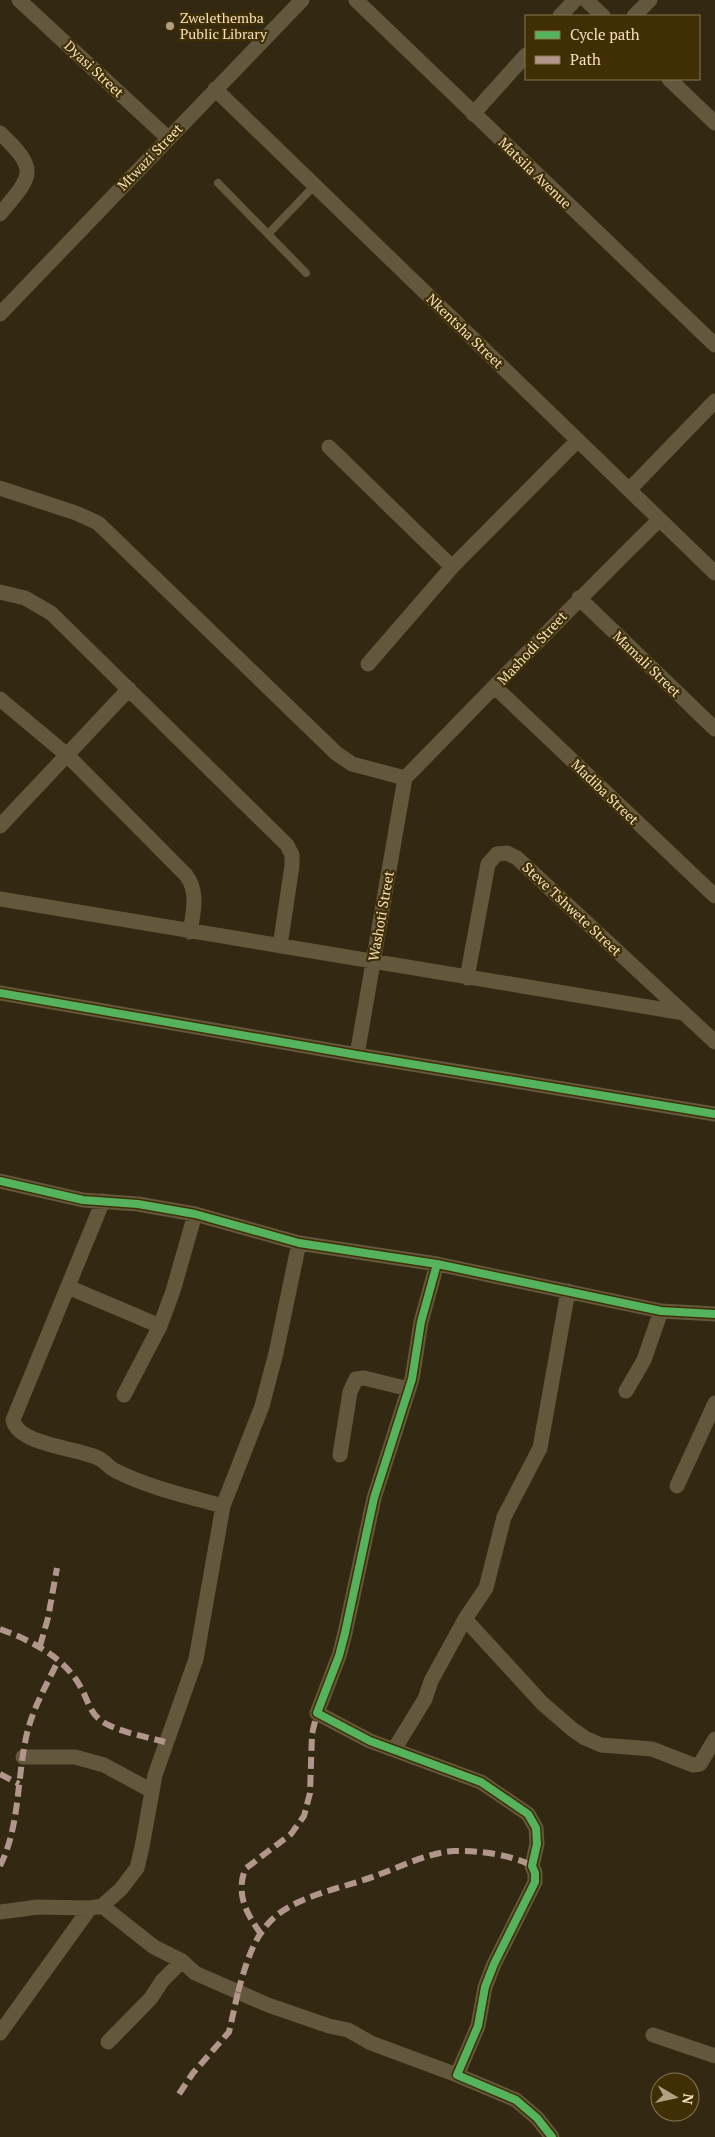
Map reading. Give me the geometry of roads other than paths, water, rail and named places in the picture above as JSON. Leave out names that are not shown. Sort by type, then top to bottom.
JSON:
[{"type":"street","name":"Dyasi Street","points":[[19,0],[168,138]]},
{"type":"street","name":"Mtwazi Street","points":[[0,314],[302,0]]},
{"type":"street","name":"Matsila Avenue","points":[[356,0],[715,345]]},
{"type":"street","points":[[561,15],[575,0]]},
{"type":"street","points":[[586,0],[602,15]]},
{"type":"street","points":[[635,15],[650,0]]},
{"type":"street","points":[[474,114],[525,56]]},
{"type":"street","points":[[670,80],[715,123]]},
{"type":"street","name":"Nkentsha Street","points":[[215,90],[715,573]]},
{"type":"street","points":[[0,132],[18,150],[26,164],[27,174],[23,186],[0,214]]},
{"type":"street","points":[[630,490],[715,401]]},
{"type":"street","points":[[368,664],[452,567],[578,440]]},
{"type":"street","points":[[329,447],[452,567]]},
{"type":"street","points":[[0,488],[76,513],[98,523],[336,753],[352,764],[405,778]]},
{"type":"street","name":"Mashodi Street","points":[[405,778],[580,598],[659,520]]},
{"type":"street","points":[[0,592],[25,598],[51,613],[288,845],[292,856],[292,866],[280,946]]},
{"type":"street","name":"Mamali Street","points":[[580,598],[715,729]]},
{"type":"street","name":"Madiba Street","points":[[495,687],[715,896]]},
{"type":"street","points":[[0,826],[129,689]]},
{"type":"street","points":[[0,699],[67,755],[190,881],[194,900],[190,932]]},
{"type":"street","name":"Washoti Street","points":[[357,1055],[405,778]]},
{"type":"street","name":"Steve Tshwete Street","points":[[467,978],[488,864],[497,854],[507,853],[517,858],[715,1042]]},
{"type":"street","points":[[0,899],[684,1013]]},
{"type":"street","points":[[0,993],[357,1055],[715,1114]]},
{"type":"street","points":[[0,1181],[83,1200],[138,1204],[195,1214],[299,1243],[437,1264],[661,1311],[715,1314]]},
{"type":"street","points":[[103,1202],[13,1420],[17,1429],[52,1445],[98,1457],[117,1472],[148,1484],[223,1506]]},
{"type":"street","points":[[124,1396],[160,1326],[195,1214]]},
{"type":"street","points":[[0,2033],[96,1907],[121,1889],[137,1868],[155,1774],[196,1659],[223,1506],[262,1406],[276,1353],[299,1243]]},
{"type":"street","points":[[437,1264],[424,1308],[416,1362],[409,1389],[374,1498],[339,1656],[317,1713],[370,1741],[395,1748],[481,1782],[528,1814],[536,1828],[536,1844],[532,1866],[535,1872],[535,1882],[484,1987],[478,2026],[457,2075]]},
{"type":"street","points":[[68,1287],[160,1326]]},
{"type":"street","points":[[395,1748],[425,1699],[432,1681],[465,1619],[486,1588],[504,1517],[542,1441],[568,1291]]},
{"type":"street","points":[[626,1391],[644,1360],[661,1311]]},
{"type":"street","points":[[340,1455],[350,1392],[356,1379],[364,1378],[409,1389]]},
{"type":"street","points":[[676,1486],[715,1403]]},
{"type":"street","points":[[465,1619],[555,1715],[585,1738],[601,1744],[652,1749],[693,1765],[700,1764],[715,1739]]},
{"type":"street","points":[[23,1757],[75,1757],[104,1765],[152,1791]]},
{"type":"street","points":[[0,1912],[38,1907],[96,1907],[154,1947],[182,1961],[195,1973],[268,2005],[329,2026],[348,2030],[371,2043],[457,2075],[516,2100],[537,2118],[552,2137]]},
{"type":"street","points":[[108,2042],[151,1998],[162,1982],[182,1961]]},
{"type":"street","points":[[653,2035],[715,2056]]},
{"type":"lane","points":[[218,182],[306,273]]},
{"type":"lane","points":[[269,233],[314,185]]},
{"type":"place","name":"Zwelethemba Public Library","points":[[170,26]]}]
